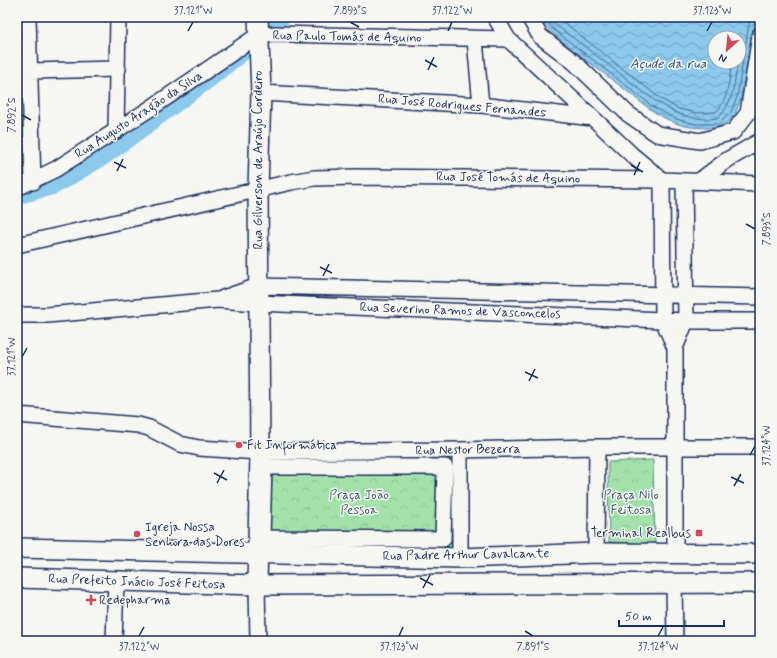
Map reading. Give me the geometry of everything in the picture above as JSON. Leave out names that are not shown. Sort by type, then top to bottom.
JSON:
[{"type":"main road","name":"Rua Gilverson de Araújo Cordeiro","points":[[257,585],[257,554],[262,460],[258,295],[258,189],[261,93],[257,36],[258,17]]},
{"type":"main road","points":[[17,548],[257,554]]},
{"type":"main road","name":"Rua Padre Arthur Cavalcante","points":[[257,554],[460,558],[596,553],[760,554]]},
{"type":"main road","name":"Rua Prefeito Inácio José Feitosa","points":[[17,578],[257,585]]},
{"type":"main road","points":[[257,585],[760,583]]},
{"type":"street","points":[[28,17],[33,182]]},
{"type":"street","points":[[116,131],[118,17]]},
{"type":"street","points":[[495,17],[508,39],[632,155],[662,180],[663,320],[675,348]]},
{"type":"street","points":[[529,17],[540,36],[574,62],[628,114],[657,134],[700,141],[733,132],[748,113],[760,35]]},
{"type":"street","name":"Rua Paulo Tomás de Aquino","points":[[257,36],[275,34],[476,40],[508,39]]},
{"type":"street","name":"Rua Augusto Aragão da Silva","points":[[17,188],[33,182],[116,131],[257,36]]},
{"type":"street","points":[[476,40],[481,105]]},
{"type":"street","points":[[30,71],[118,69]]},
{"type":"street","name":"Rua José Rodrigues Fernandes","points":[[261,93],[481,105],[593,118]]},
{"type":"street","points":[[675,554],[675,348],[686,321],[692,181],[760,141]]},
{"type":"street","name":"Rua José Tomás de Aquino","points":[[17,245],[258,189],[314,178],[357,176],[662,180],[760,184]]},
{"type":"street","points":[[558,315],[559,293]]},
{"type":"street","name":"Rua Severino Ramos de Vasconcelos","points":[[258,295],[559,293],[760,297]]},
{"type":"street","points":[[17,315],[55,314],[218,300],[258,295]]},
{"type":"street","name":"Rua Severino Ramos de Vasconcelos","points":[[258,295],[558,315],[686,321],[760,321]]},
{"type":"street","points":[[17,415],[138,425],[149,428],[180,444],[262,460],[445,467],[443,539],[262,538],[262,460]]},
{"type":"street","name":"Rua Nestor Bezerra","points":[[262,460],[460,450],[760,446]]},
{"type":"street","points":[[596,447],[596,553]]},
{"type":"street","points":[[460,450],[460,558]]},
{"type":"street","points":[[114,641],[116,581]]},
{"type":"street","points":[[674,584],[674,641]]},
{"type":"street","points":[[257,585],[258,641]]},
{"type":"green space","name":"Praça João Pessoa","points":[[265,456],[452,457],[457,548],[262,547]]},
{"type":"green space","name":"Praça Nilo Feitosa","points":[[653,460],[655,544],[609,542],[608,462]]},
{"type":"water","name":"Açude da rua","points":[[537,17],[755,17],[747,63],[747,30],[707,30],[707,70],[746,70],[741,98],[735,115],[722,128],[697,128],[685,126],[657,114],[555,35]]},
{"type":"waterway","points":[[271,27],[284,17]]},
{"type":"waterway","points":[[17,197],[54,187],[105,157],[210,80],[246,51]]},
{"type":"place","name":"Fit Informática","points":[[239,445]]},
{"type":"place","name":"Terminal Realbus","points":[[699,533]]},
{"type":"place","name":"Igreja Nossa Senhora das Dores","points":[[137,534]]},
{"type":"place","name":"Redepharma","points":[[91,600]]}]
